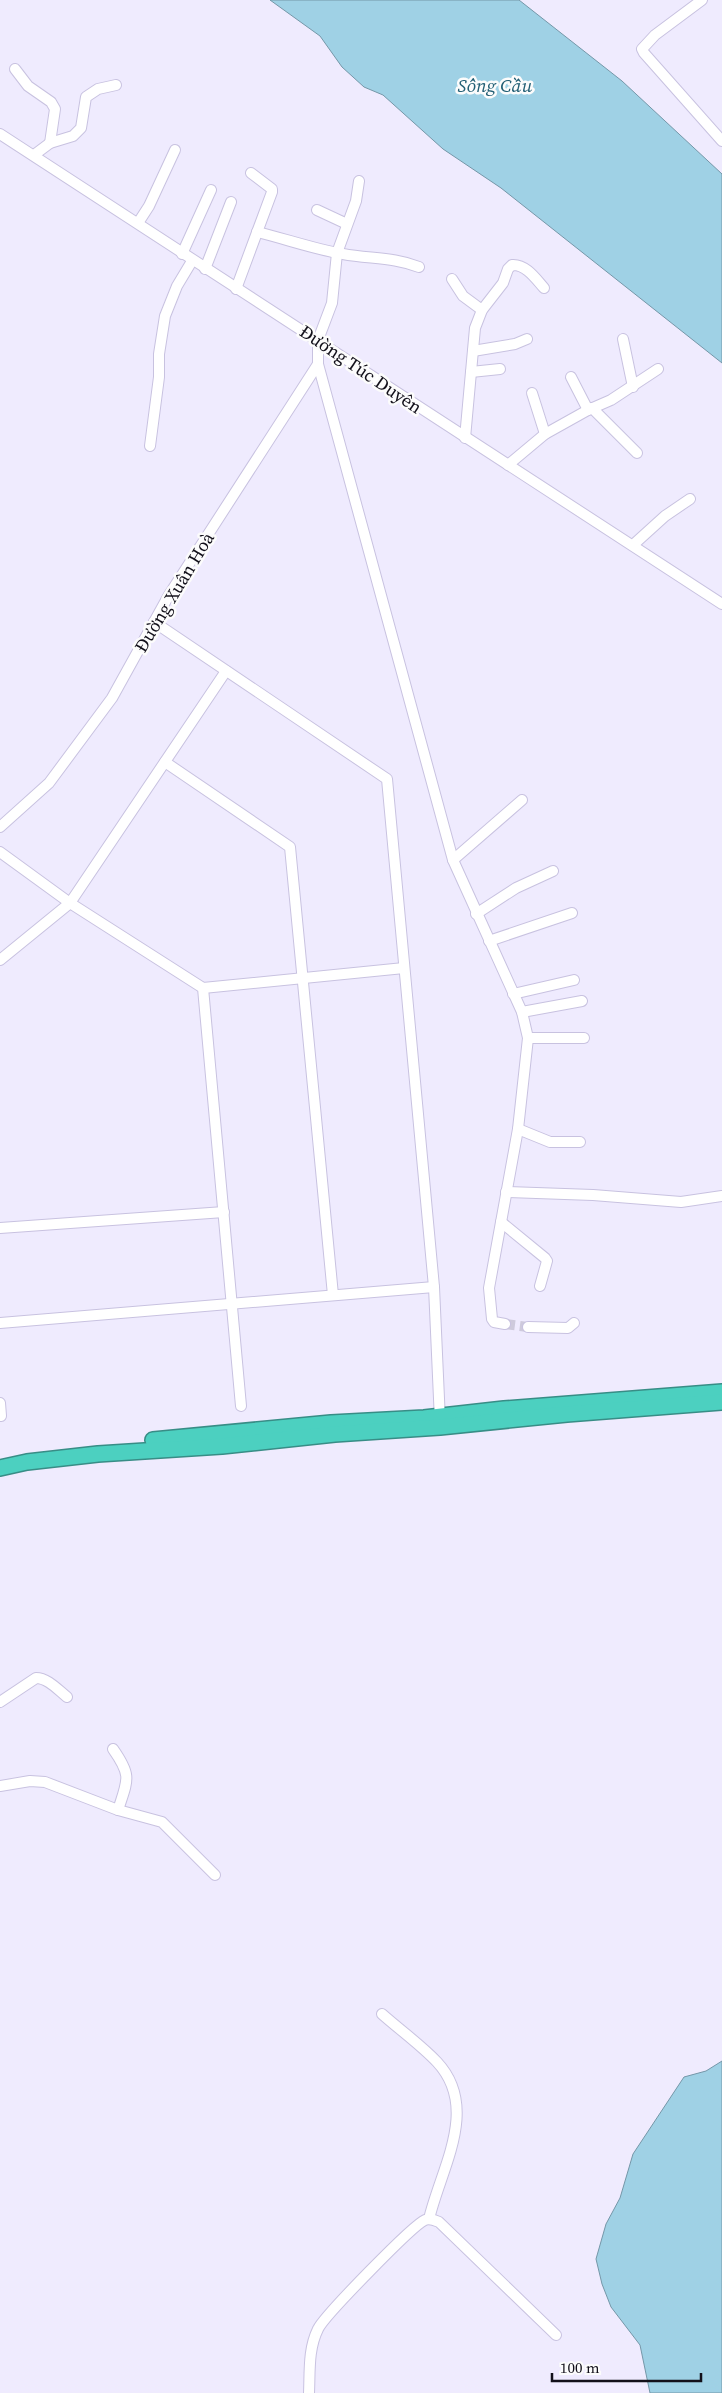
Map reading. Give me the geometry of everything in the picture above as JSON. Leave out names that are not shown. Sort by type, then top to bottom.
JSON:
[{"type":"highway","points":[[0,1458],[64,1448],[222,1435],[331,1423],[440,1422],[504,1409],[722,1392]]},
{"type":"highway","points":[[0,1468],[27,1462],[98,1454],[222,1446],[440,1422],[722,1402]]},
{"type":"street","points":[[702,0],[655,35],[642,49],[722,141]]},
{"type":"street","points":[[15,69],[28,86],[51,102],[55,109],[50,143]]},
{"type":"street","points":[[34,155],[50,143],[73,136],[81,128],[86,97],[98,89],[116,85]]},
{"type":"street","name":"Đường Túc Duyên","points":[[0,134],[138,223],[192,261],[318,340],[465,438],[720,599]]},
{"type":"street","points":[[138,223],[175,150]]},
{"type":"street","points":[[236,289],[272,192],[272,189],[251,173]]},
{"type":"street","points":[[359,181],[356,201],[337,253],[332,303],[318,340],[318,364],[452,860],[522,1012],[528,1038],[518,1129],[489,1293],[492,1319],[494,1322],[505,1324]]},
{"type":"street","points":[[182,254],[211,190]]},
{"type":"street","points":[[205,269],[231,202]]},
{"type":"street","points":[[317,210],[347,224]]},
{"type":"street","points":[[257,232],[337,253],[396,259],[419,267]]},
{"type":"street","points":[[150,446],[165,316],[178,286],[192,261]]},
{"type":"street","points":[[465,438],[475,328],[482,310],[503,283],[508,269],[512,265],[518,264],[532,274],[544,288]]},
{"type":"street","points":[[452,279],[463,296],[482,310]]},
{"type":"street","points":[[473,351],[514,344],[527,339]]},
{"type":"street","points":[[622,339],[633,387]]},
{"type":"street","name":"Đường Xuân Hoà","points":[[0,827],[49,783],[112,698],[169,594],[318,364]]},
{"type":"street","points":[[471,372],[500,369]]},
{"type":"street","points":[[508,465],[545,434],[633,387],[658,369]]},
{"type":"street","points":[[571,377],[590,409],[637,453]]},
{"type":"street","points":[[532,393],[545,434]]},
{"type":"street","points":[[633,545],[665,516],[690,499]]},
{"type":"street","points":[[154,622],[387,779],[434,1287],[440,1422]]},
{"type":"street","points":[[0,960],[70,903],[226,671]]},
{"type":"street","points":[[165,762],[290,847],[333,1295]]},
{"type":"street","points":[[452,860],[522,800]]},
{"type":"street","points":[[0,852],[70,903],[203,988],[404,968]]},
{"type":"street","points":[[476,914],[516,888],[553,871]]},
{"type":"street","points":[[489,941],[572,913]]},
{"type":"street","points":[[513,994],[574,980]]},
{"type":"street","points":[[203,988],[241,1406]]},
{"type":"street","points":[[522,1012],[582,1001]]},
{"type":"street","points":[[528,1038],[584,1038]]},
{"type":"street","points":[[518,1129],[553,1143],[580,1142]]},
{"type":"street","points":[[506,1192],[593,1195],[680,1202],[722,1196]]},
{"type":"street","points":[[0,1228],[224,1212]]},
{"type":"street","points":[[501,1222],[547,1261],[540,1286]]},
{"type":"street","points":[[0,1323],[434,1287]]},
{"type":"street","points":[[528,1326],[568,1328],[574,1323]]},
{"type":"street","points":[[0,1403],[1,1416]]},
{"type":"street","points":[[0,1702],[36,1678],[42,1678],[67,1697]]},
{"type":"street","points":[[113,1749],[125,1766],[128,1776],[118,1810]]},
{"type":"street","points":[[0,1786],[30,1781],[45,1782],[118,1810],[162,1822],[215,1875]]},
{"type":"street","points":[[382,2014],[438,2063],[447,2075],[456,2096],[458,2120],[429,2219]]},
{"type":"street","points":[[309,2393],[311,2350],[319,2326],[419,2223],[429,2219],[439,2222],[556,2335]]},
{"type":"water","name":"Sông Cầu","points":[[270,0],[519,0],[622,81],[722,174],[722,363],[501,188],[443,149],[383,95],[364,87],[342,67],[320,36]]},
{"type":"water","points":[[722,2061],[722,2393],[650,2393],[640,2345],[611,2307],[602,2284],[596,2259],[606,2224],[620,2198],[633,2154],[684,2077],[706,2071]]},
{"type":"tunnel","points":[[505,1324],[528,1327]]}]
